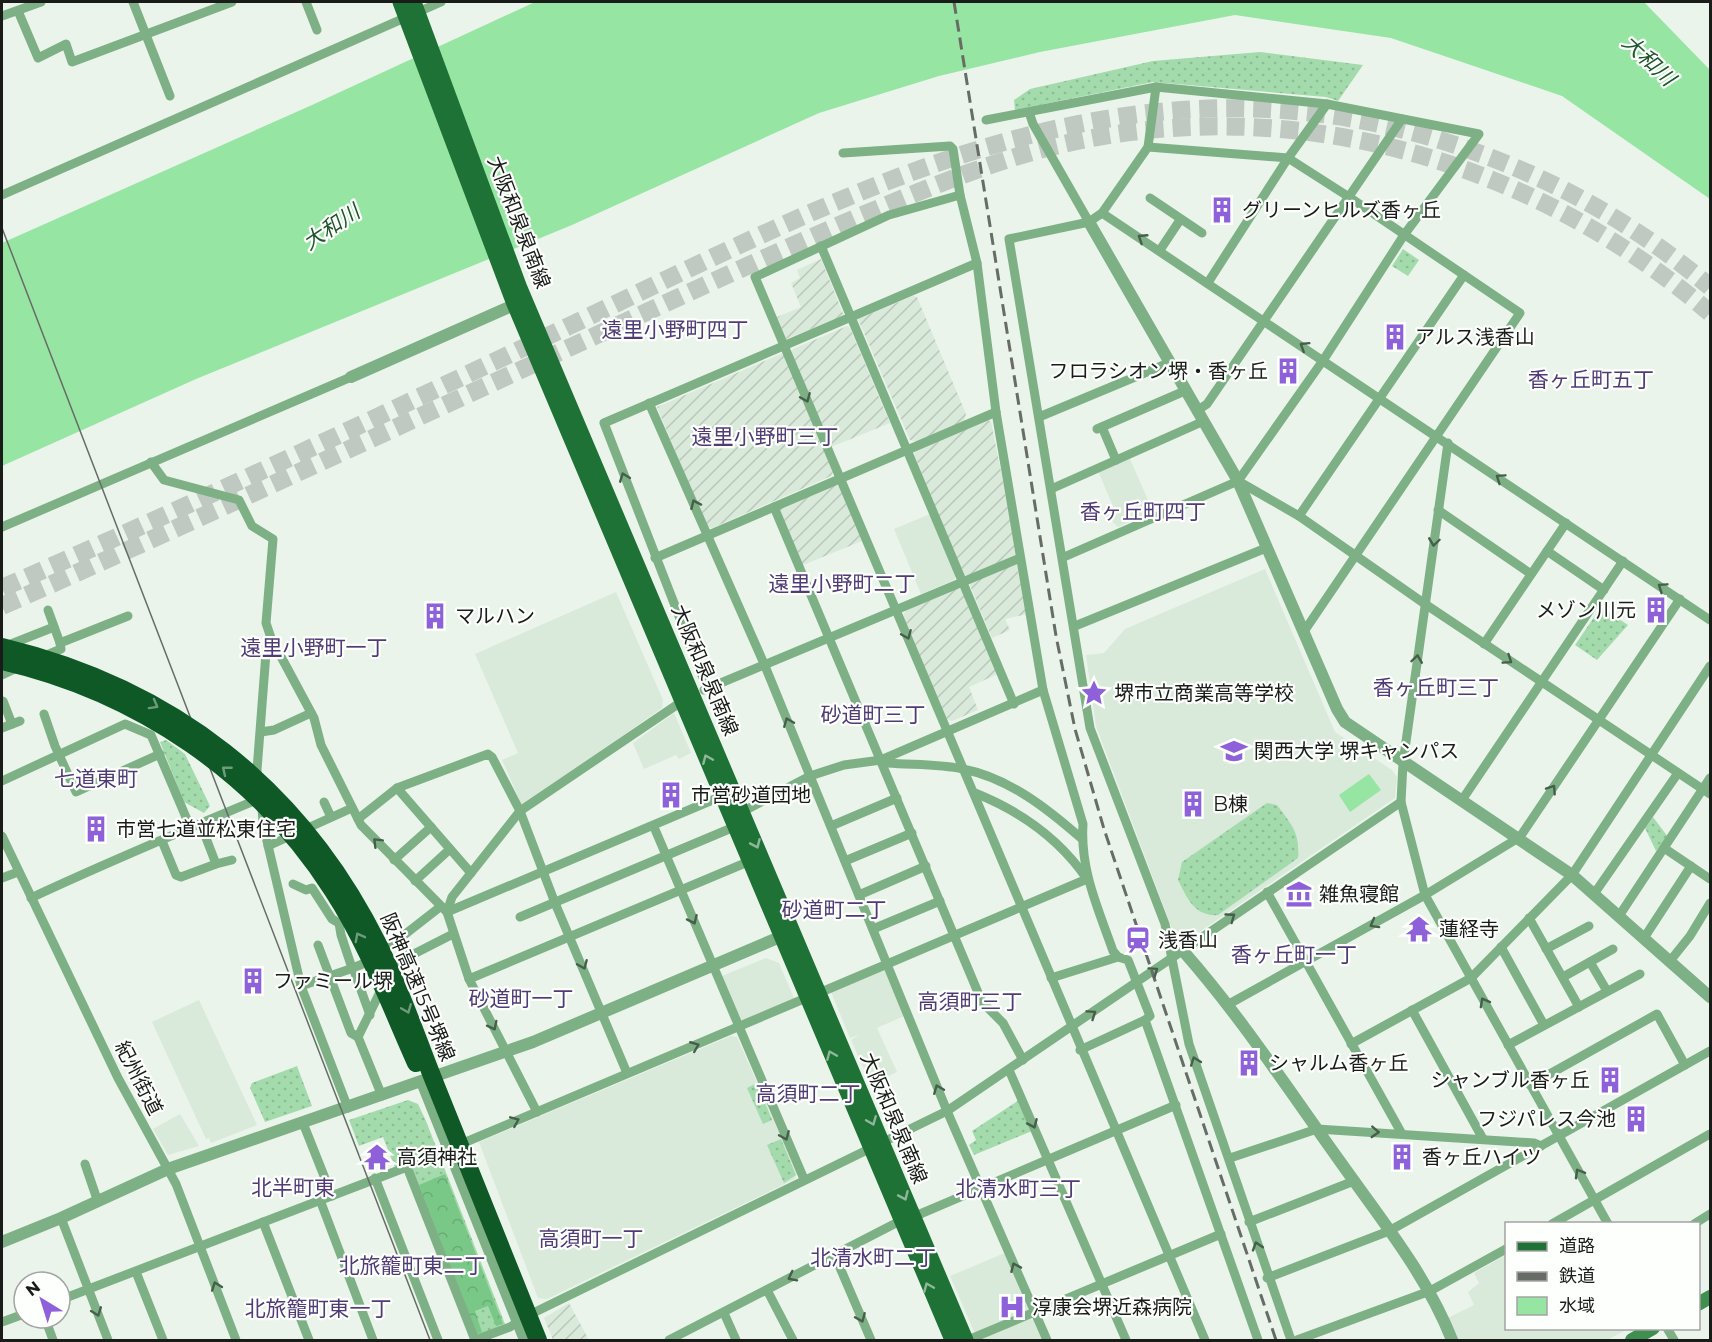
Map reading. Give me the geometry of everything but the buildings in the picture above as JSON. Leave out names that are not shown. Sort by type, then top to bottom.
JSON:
[{"type":"highway","name":"阪神高速15号堺線","points":[[2,648],[43,658],[104,680],[167,712],[224,750],[252,774],[310,835],[362,912],[393,974],[539,1341]]},
{"type":"highway","name":"阪神高速15号堺線","points":[[2,661],[68,680],[128,706],[160,724],[216,762],[243,784],[293,835],[333,891],[365,948],[418,1069],[526,1341]]},
{"type":"main road","name":"大阪和泉泉南線","points":[[400,2],[415,16],[515,298],[687,698],[742,812],[788,934],[907,1219],[967,1341]]},
{"type":"main road","name":"大阪和泉泉南線","points":[[687,698],[734,826],[788,934]]},
{"type":"main road","name":"大阪和泉泉南線","points":[[907,1219],[952,1341]]},
{"type":"main road","points":[[1632,1341],[1651,1330]]},
{"type":"street","points":[[2,16],[41,2]]},
{"type":"street","points":[[134,2],[170,96]]},
{"type":"street","points":[[18,11],[38,58],[66,44],[72,62],[232,2]]},
{"type":"street","points":[[306,2],[317,30]]},
{"type":"street","points":[[2,195],[415,16],[441,2]]},
{"type":"street","points":[[1156,87],[1148,147],[1102,213],[1089,222],[1009,239],[1064,557],[1090,728],[1165,924],[1189,1044],[1230,1158],[1267,1278],[1291,1341]]},
{"type":"street","points":[[986,120],[1156,87],[1327,104],[1479,134],[1404,235],[1324,359],[1238,481],[1064,557]]},
{"type":"street","points":[[1209,281],[1288,158],[1327,104]]},
{"type":"street","points":[[1029,112],[1033,124],[1238,481],[1266,548],[1305,630],[1337,709],[1345,722],[1520,837],[1572,875],[1710,997]]},
{"type":"street","points":[[1051,489],[1116,460],[1201,416],[1402,119]]},
{"type":"street","points":[[843,153],[950,146],[953,149],[960,195],[977,263],[996,412],[1043,690],[1083,824],[1082,839],[1087,879],[1113,951],[1118,957],[1128,960],[1150,1016],[1080,1050]]},
{"type":"street","points":[[1148,147],[1288,158],[1521,313],[1439,437],[1305,630]]},
{"type":"street","points":[[960,195],[890,215],[754,277],[946,730],[975,793],[1080,1050],[1205,1341]]},
{"type":"street","points":[[1150,198],[1202,233]]},
{"type":"street","points":[[1102,213],[1209,281],[1264,321],[1324,359],[1710,620]]},
{"type":"street","points":[[1160,250],[1180,219]]},
{"type":"street","points":[[821,246],[852,315],[961,583],[1014,704]]},
{"type":"street","points":[[707,688],[603,423],[783,344],[977,263]]},
{"type":"street","points":[[1299,516],[1382,399],[1464,275]]},
{"type":"street","points":[[2,527],[351,377],[515,298]]},
{"type":"street","points":[[1039,417],[1171,362]]},
{"type":"street","points":[[1116,460],[1100,428],[1187,390]]},
{"type":"street","points":[[650,403],[765,666],[947,1111],[1047,1341]]},
{"type":"street","points":[[655,558],[996,412]]},
{"type":"street","points":[[1448,443],[1403,762],[1401,802],[1425,895],[1607,1222]]},
{"type":"street","points":[[151,462],[164,480],[238,498],[252,526],[273,539],[266,622],[271,638],[311,713],[321,745],[358,819],[443,910],[469,980],[537,1112]]},
{"type":"street","points":[[1238,481],[1299,516],[1484,644],[1707,792]]},
{"type":"street","points":[[774,507],[982,1002],[1003,1023],[1023,1060]]},
{"type":"street","points":[[1438,510],[1531,574]]},
{"type":"street","points":[[1484,644],[1566,523]]},
{"type":"street","points":[[1075,626],[1266,548]]},
{"type":"street","points":[[1547,551],[1604,590]]},
{"type":"street","points":[[443,910],[520,811],[687,698],[1020,558]]},
{"type":"street","points":[[1462,800],[1623,561]]},
{"type":"street","points":[[1229,1004],[1425,895],[1520,837],[1680,599]]},
{"type":"street","points":[[2,675],[61,648],[48,610]]},
{"type":"street","points":[[60,643],[128,616]]},
{"type":"street","points":[[2,648],[54,627]]},
{"type":"street","points":[[271,638],[266,653],[257,770],[268,846],[302,986],[348,1108]]},
{"type":"street","points":[[1351,1044],[1471,978],[1572,875],[1710,666]]},
{"type":"street","points":[[742,812],[810,776],[844,765],[881,760],[1043,690]]},
{"type":"street","points":[[2,728],[16,722],[3,700]]},
{"type":"street","points":[[261,732],[274,730],[311,713]]},
{"type":"street","points":[[44,714],[58,755],[76,792],[160,754]]},
{"type":"street","points":[[2,781],[124,724],[151,735],[191,829]]},
{"type":"street","points":[[358,819],[397,788],[488,753],[520,811],[555,903],[627,1073]]},
{"type":"street","points":[[881,760],[888,764],[963,769],[1007,784],[1049,809],[1082,839]]},
{"type":"street","points":[[1594,894],[1678,773]]},
{"type":"street","points":[[1619,916],[1664,848],[1707,792],[1710,778]]},
{"type":"street","points":[[397,788],[471,873]]},
{"type":"street","points":[[975,793],[1008,806],[1034,824],[1075,862],[1087,879]]},
{"type":"street","points":[[302,986],[372,960],[400,937],[443,910],[544,873],[722,796]]},
{"type":"street","points":[[31,898],[143,846],[162,841],[261,798]]},
{"type":"street","points":[[831,826],[897,798]]},
{"type":"street","points":[[324,802],[331,817]]},
{"type":"street","points":[[72,1296],[407,1167],[475,1340],[517,1323],[804,1179],[947,1111],[1184,952],[1267,892],[1401,802]]},
{"type":"street","points":[[268,846],[352,808]]},
{"type":"street","points":[[201,825],[216,864]]},
{"type":"street","points":[[520,917],[734,826]]},
{"type":"street","points":[[394,860],[431,827]]},
{"type":"street","points":[[654,827],[804,1179]]},
{"type":"street","points":[[844,861],[912,833]]},
{"type":"street","name":"紀州街道","points":[[2,836],[118,1078],[176,1184],[236,1341]]},
{"type":"street","points":[[162,841],[176,875],[181,877],[232,860]]},
{"type":"street","points":[[1664,848],[1710,879]]},
{"type":"street","points":[[415,881],[450,849]]},
{"type":"street","points":[[469,980],[750,861]]},
{"type":"street","points":[[859,895],[926,866]]},
{"type":"street","points":[[1644,938],[1691,866]]},
{"type":"street","points":[[2,878],[18,872]]},
{"type":"street","points":[[461,1144],[1087,879]]},
{"type":"street","points":[[293,884],[306,890],[312,888],[332,919],[339,923],[341,935],[370,1015]]},
{"type":"street","points":[[1267,892],[1402,1134]]},
{"type":"street","points":[[873,930],[940,901]]},
{"type":"street","points":[[1670,961],[1690,936],[1710,903]]},
{"type":"street","points":[[1529,918],[1579,1006]]},
{"type":"street","points":[[1546,949],[1589,926]]},
{"type":"street","points":[[358,1037],[387,976],[404,959],[453,934]]},
{"type":"street","points":[[2,1242],[98,1202],[168,1169],[507,1052],[788,934]]},
{"type":"street","points":[[400,937],[404,959]]},
{"type":"street","points":[[318,945],[351,1033],[358,1037],[382,1096]]},
{"type":"street","points":[[1501,947],[1544,1025]]},
{"type":"street","points":[[1563,978],[1613,950]]},
{"type":"street","points":[[1184,952],[1229,1004],[1389,1231],[1430,1291],[1452,1341]]},
{"type":"street","points":[[1051,978],[1118,957]]},
{"type":"street","points":[[1590,962],[1607,991]]},
{"type":"street","points":[[1508,1045],[1640,974]]},
{"type":"street","points":[[1412,1010],[1483,1139]]},
{"type":"street","points":[[1530,1085],[1657,1014],[1685,1065]]},
{"type":"street","points":[[1145,1020],[1258,1341]]},
{"type":"street","points":[[1267,1278],[1389,1231],[1710,1051]]},
{"type":"street","points":[[1009,1071],[1126,1341]]},
{"type":"street","points":[[434,1078],[539,1341]]},
{"type":"street","points":[[422,1082],[526,1341]]},
{"type":"street","points":[[669,1341],[907,1219],[1176,1105]]},
{"type":"street","points":[[303,1123],[332,1196]]},
{"type":"street","points":[[1230,1158],[1317,1129],[1483,1139],[1534,1143],[1541,1146]]},
{"type":"street","points":[[1556,1222],[1710,1134]]},
{"type":"street","points":[[85,1164],[98,1202]]},
{"type":"street","points":[[375,1178],[438,1341]]},
{"type":"street","points":[[1249,1222],[1354,1181]]},
{"type":"street","points":[[320,1200],[373,1341]]},
{"type":"street","points":[[1697,1222],[1710,1214]]},
{"type":"street","points":[[61,1218],[108,1341]]},
{"type":"street","points":[[264,1222],[309,1341]]},
{"type":"street","points":[[967,1341],[1221,1234]]},
{"type":"street","points":[[1297,1341],[1430,1291],[1505,1250]]},
{"type":"street","points":[[835,1256],[871,1341]]},
{"type":"street","points":[[136,1272],[163,1341]]},
{"type":"street","points":[[767,1290],[793,1341]]},
{"type":"street","points":[[724,1312],[736,1341]]},
{"type":"shaded area","points":[[1260,52],[1363,65],[1338,101],[1326,97],[1153,82],[1015,110],[1014,100],[1030,89],[1153,61]]},
{"type":"shaded area","points":[[1403,249],[1419,260],[1408,276],[1392,266]]},
{"type":"shaded area","points":[[821,259],[844,316],[786,339],[777,317],[801,307],[791,283],[800,278],[797,270]]},
{"type":"shaded area","points":[[913,296],[917,297],[966,414],[964,422],[917,442],[910,440],[858,319]]},
{"type":"shaded area","points":[[847,326],[850,328],[890,423],[831,447],[791,352],[793,349]]},
{"type":"shaded area","points":[[783,353],[833,472],[831,476],[712,528],[707,527],[657,407]]},
{"type":"shaded area","points":[[987,419],[991,422],[1017,551],[1015,555],[968,576],[963,575],[914,454],[916,450]]},
{"type":"shaded area","points":[[1129,457],[1153,511],[1118,527],[1106,515],[1113,506],[1098,471]]},
{"type":"shaded area","points":[[835,485],[839,486],[862,541],[803,565],[779,508]]},
{"type":"shaded area","points":[[930,514],[956,576],[954,580],[921,594],[894,529]]},
{"type":"shaded area","points":[[1017,564],[1027,614],[1005,619],[1010,630],[992,638],[969,583]]},
{"type":"shaded area","name":"関西大学 堺キャンパス","points":[[1265,569],[1335,732],[1392,770],[1397,777],[1395,798],[1186,941],[1174,934],[1096,726],[1086,655],[1104,653],[1125,629]]},
{"type":"shaded area","points":[[957,589],[961,590],[998,674],[969,687],[978,710],[952,721],[947,719],[903,616],[906,610]]},
{"type":"shaded area","points":[[616,592],[663,700],[662,708],[524,805],[521,803],[502,760],[518,753],[475,654]]},
{"type":"shaded area","points":[[1601,607],[1628,625],[1597,660],[1575,645]]},
{"type":"shaded area","points":[[674,713],[691,753],[679,759],[676,755],[644,769],[633,743]]},
{"type":"shaded area","points":[[166,740],[185,754],[210,806],[204,813],[184,802],[160,742]]},
{"type":"shaded area","points":[[1267,803],[1277,805],[1291,824],[1298,842],[1298,858],[1218,915],[1210,915],[1198,910],[1189,900],[1178,880],[1182,862]]},
{"type":"shaded area","points":[[1653,817],[1668,837],[1656,851],[1645,828]]},
{"type":"shaded area","points":[[766,958],[779,963],[794,998],[745,1020],[740,1019],[722,976]]},
{"type":"shaded area","points":[[885,969],[904,1016],[877,1028],[897,1072],[871,1084],[851,1040],[859,1035],[850,1038],[831,992]]},
{"type":"shaded area","points":[[199,1000],[257,1125],[211,1143],[209,1138],[206,1139],[152,1022]]},
{"type":"shaded area","points":[[731,1036],[737,1037],[797,1173],[795,1179],[547,1299],[538,1298],[479,1142]]},
{"type":"shaded area","points":[[297,1066],[312,1106],[265,1122],[250,1088],[252,1083]]},
{"type":"shaded area","points":[[757,1083],[772,1120],[763,1124],[747,1088]]},
{"type":"shaded area","points":[[408,1100],[418,1104],[426,1121],[505,1324],[477,1335],[409,1163],[395,1168],[383,1137],[359,1146],[349,1120]]},
{"type":"shaded area","points":[[1019,1100],[1032,1131],[974,1155],[969,1145],[976,1140],[972,1131]]},
{"type":"shaded area","points":[[180,1114],[199,1146],[168,1155],[153,1129]]},
{"type":"shaded area","points":[[781,1139],[796,1175],[784,1183],[767,1145]]},
{"type":"shaded area","points":[[1005,1253],[1029,1311],[975,1334],[950,1276]]},
{"type":"shaded area","points":[[1505,1256],[1505,1330],[1626,1330],[1607,1340],[1455,1340],[1446,1319],[1474,1305],[1468,1292],[1479,1283],[1474,1273]]},
{"type":"shaded area","points":[[569,1303],[589,1340],[553,1340],[544,1318]]},
{"type":"shaded area","points":[[1030,1319],[1035,1321],[1043,1340],[979,1340]]},
{"type":"green space","points":[[445,1174],[503,1324],[496,1326],[488,1306],[475,1311],[482,1332],[477,1334],[419,1185]]},
{"type":"water","name":"大和川","points":[[535,2],[1644,2],[1710,70],[1710,199],[1562,96],[1391,38],[1235,15],[1040,52],[939,76],[819,113],[572,225],[196,379],[2,466],[2,243],[312,105]]},
{"type":"water","points":[[1369,774],[1381,790],[1350,812],[1339,795]]},
{"type":"tunnel","points":[[2,588],[286,460],[783,225],[891,180],[1000,143],[1111,118],[1224,108],[1341,117],[1461,147],[1528,173],[1592,205],[1653,243],[1710,287]]},
{"type":"tunnel","points":[[2,606],[858,217],[988,166],[1032,152],[1122,133],[1213,126],[1303,131],[1391,147],[1477,174],[1559,211],[1637,257],[1710,313]]},
{"type":"tram line","points":[[2,228],[430,1340]]},
{"type":"railway","points":[[954,2],[1056,636],[1075,729],[1104,829],[1276,1340]]},
{"type":"place","name":"グリーンヒルズ香ヶ丘","points":[[1222,210]]},
{"type":"place","name":"アルス浅香山","points":[[1395,337]]},
{"type":"place","name":"フロラシオン堺・香ヶ丘","points":[[1288,371]]},
{"type":"place","name":"メゾン川元","points":[[1656,610]]},
{"type":"place","name":"マルハン","points":[[435,616]]},
{"type":"place","name":"堺市立商業高等学校","points":[[1094,693]]},
{"type":"place","name":"関西大学 堺キャンパス","points":[[1234,751]]},
{"type":"place","name":"市営砂道団地","points":[[671,795]]},
{"type":"place","name":"B棟","points":[[1193,804]]},
{"type":"place","name":"市営七道並松東住宅","points":[[96,829]]},
{"type":"place","name":"雑魚寝館","points":[[1299,894]]},
{"type":"place","name":"蓮経寺","points":[[1419,929]]},
{"type":"place","name":"浅香山","points":[[1138,940]]},
{"type":"place","name":"ファミール堺","points":[[253,981]]},
{"type":"place","name":"シャルム香ヶ丘","points":[[1249,1063]]},
{"type":"place","name":"シャンブル香ヶ丘","points":[[1610,1080]]},
{"type":"place","name":"フジパレス今池","points":[[1636,1119]]},
{"type":"place","name":"高須神社","points":[[377,1157]]},
{"type":"place","name":"香ヶ丘ハイツ","points":[[1402,1157]]},
{"type":"place","name":"淳康会堺近森病院","points":[[1012,1307]]},
{"type":"district","name":"遠里小野町四丁","points":[[675,329]]},
{"type":"district","name":"香ヶ丘町五丁","points":[[1591,379]]},
{"type":"district","name":"遠里小野町三丁","points":[[765,436]]},
{"type":"district","name":"香ヶ丘町四丁","points":[[1143,511]]},
{"type":"district","name":"遠里小野町二丁","points":[[842,583]]},
{"type":"district","name":"遠里小野町一丁","points":[[314,647]]},
{"type":"district","name":"香ヶ丘町三丁","points":[[1436,687]]},
{"type":"district","name":"砂道町三丁","points":[[873,714]]},
{"type":"district","name":"七道東町","points":[[96,778]]},
{"type":"district","name":"砂道町二丁","points":[[834,909]]},
{"type":"district","name":"香ヶ丘町一丁","points":[[1294,954]]},
{"type":"district","name":"砂道町一丁","points":[[521,998]]},
{"type":"district","name":"高須町三丁","points":[[970,1001]]},
{"type":"district","name":"高須町二丁","points":[[808,1093]]},
{"type":"district","name":"北半町東","points":[[293,1187]]},
{"type":"district","name":"北清水町三丁","points":[[1018,1188]]},
{"type":"district","name":"高須町一丁","points":[[591,1238]]},
{"type":"district","name":"北清水町二丁","points":[[873,1257]]},
{"type":"district","name":"北旅籠町東二丁","points":[[412,1265]]},
{"type":"district","name":"北旅籠町東一丁","points":[[318,1308]]}]
